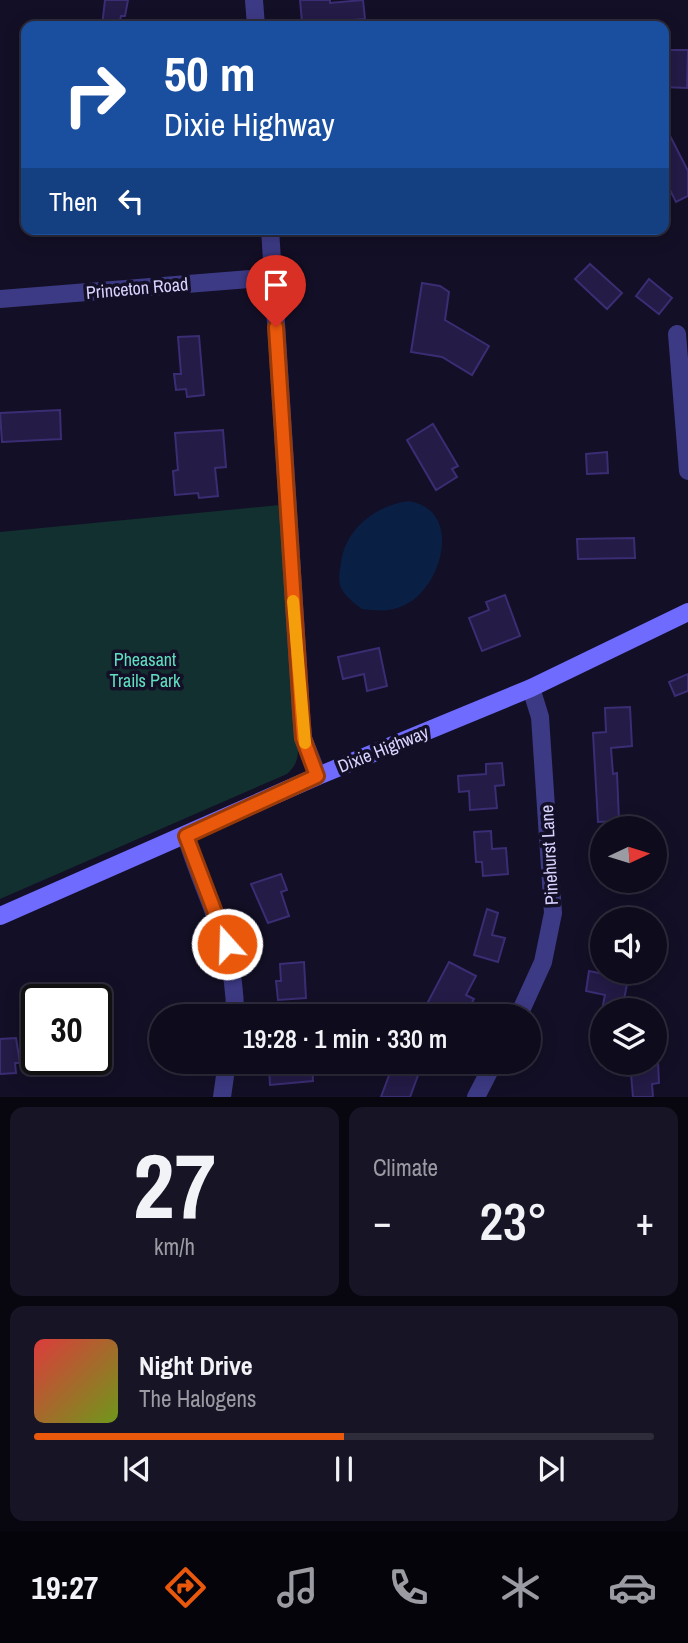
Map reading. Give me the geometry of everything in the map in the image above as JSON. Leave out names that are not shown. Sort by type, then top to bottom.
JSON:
[{"type":"main road","name":"Dixie Highway","points":[[0,916],[317,776],[531,688],[688,612]]},
{"type":"street","points":[[254,0],[256,21]]},
{"type":"street","points":[[270,235],[303,738],[317,776]]},
{"type":"street","name":"Princeton Road","points":[[0,299],[274,277]]},
{"type":"street","points":[[677,334],[688,471]]},
{"type":"street","name":"Pinehurst Lane","points":[[524,1004],[543,962],[550,940],[553,913],[540,717],[531,688]]},
{"type":"street","points":[[186,836],[195,866],[222,928],[236,988],[235,1004]]},
{"type":"street","points":[[222,1097],[225,1074]]},
{"type":"street","points":[[476,1097],[488,1074]]},
{"type":"green space","name":"Pheasant Trails Park","points":[[280,505],[298,752],[293,767],[287,774],[0,899],[0,532]]},
{"type":"water","points":[[409,501],[426,507],[437,519],[442,533],[442,550],[437,567],[429,583],[418,596],[405,605],[384,610],[362,609],[341,589],[339,574],[344,551],[356,529],[374,513]]},
{"type":"building","points":[[105,0],[128,0],[125,16],[121,16],[120,21],[103,21]]},
{"type":"building","points":[[300,0],[330,0],[330,3],[363,0],[365,19],[302,21]]},
{"type":"building","points":[[669,50],[688,50],[687,88],[669,87]]},
{"type":"building","points":[[669,134],[688,171],[688,196],[676,202],[669,188]]},
{"type":"building","points":[[590,264],[622,293],[607,309],[575,279]]},
{"type":"building","points":[[649,279],[672,298],[659,314],[636,296]]},
{"type":"building","points":[[422,283],[440,286],[449,292],[445,320],[489,346],[472,375],[442,357],[411,352]]},
{"type":"building","points":[[199,336],[204,395],[187,397],[186,389],[176,390],[174,374],[181,374],[178,337]]},
{"type":"building","points":[[60,410],[61,439],[2,442],[0,413]]},
{"type":"building","points":[[433,424],[458,466],[452,469],[457,477],[436,490],[407,440]]},
{"type":"building","points":[[223,430],[226,467],[215,468],[218,496],[199,498],[198,493],[175,495],[173,471],[178,470],[175,433]]},
{"type":"building","points":[[607,452],[608,473],[587,474],[586,454]]},
{"type":"building","points":[[634,538],[635,558],[578,559],[577,539]]},
{"type":"building","points":[[505,595],[520,636],[482,651],[469,618],[489,610],[486,602]]},
{"type":"building","points":[[379,648],[387,686],[367,691],[364,674],[343,679],[338,657]]},
{"type":"building","points":[[688,674],[688,691],[675,696],[669,682]]},
{"type":"building","points":[[630,707],[632,746],[611,748],[613,774],[617,773],[619,816],[598,816],[593,733],[606,732],[605,708]]},
{"type":"building","points":[[502,763],[504,785],[495,786],[497,808],[470,810],[469,791],[459,792],[458,776],[486,774],[486,764]]},
{"type":"building","points":[[491,831],[492,849],[506,848],[508,874],[483,876],[482,862],[476,862],[474,832]]},
{"type":"building","points":[[281,874],[287,890],[281,892],[289,916],[268,923],[251,884]]},
{"type":"building","points":[[487,909],[498,913],[492,935],[505,938],[498,962],[474,955]]},
{"type":"building","points":[[304,962],[306,998],[278,1000],[276,981],[281,981],[280,964]]},
{"type":"building","points":[[449,962],[476,976],[466,995],[474,999],[471,1004],[427,1004]]},
{"type":"building","points":[[589,971],[590,984],[627,984],[624,998],[604,998],[605,995],[586,991]]},
{"type":"building","points":[[16,1038],[20,1063],[15,1063],[16,1073],[0,1074],[0,1039]]},
{"type":"building","points":[[269,1074],[313,1074],[313,1081],[270,1085]]},
{"type":"building","points":[[390,1074],[419,1074],[410,1097],[381,1097]]},
{"type":"building","points":[[631,1075],[659,1075],[659,1083],[652,1084],[653,1097],[633,1097]]},
{"type":"slow traffic","points":[[293,601],[305,743]]},
{"type":"route","points":[[227,944],[195,866],[186,836],[317,776],[303,738],[276,327]]}]
